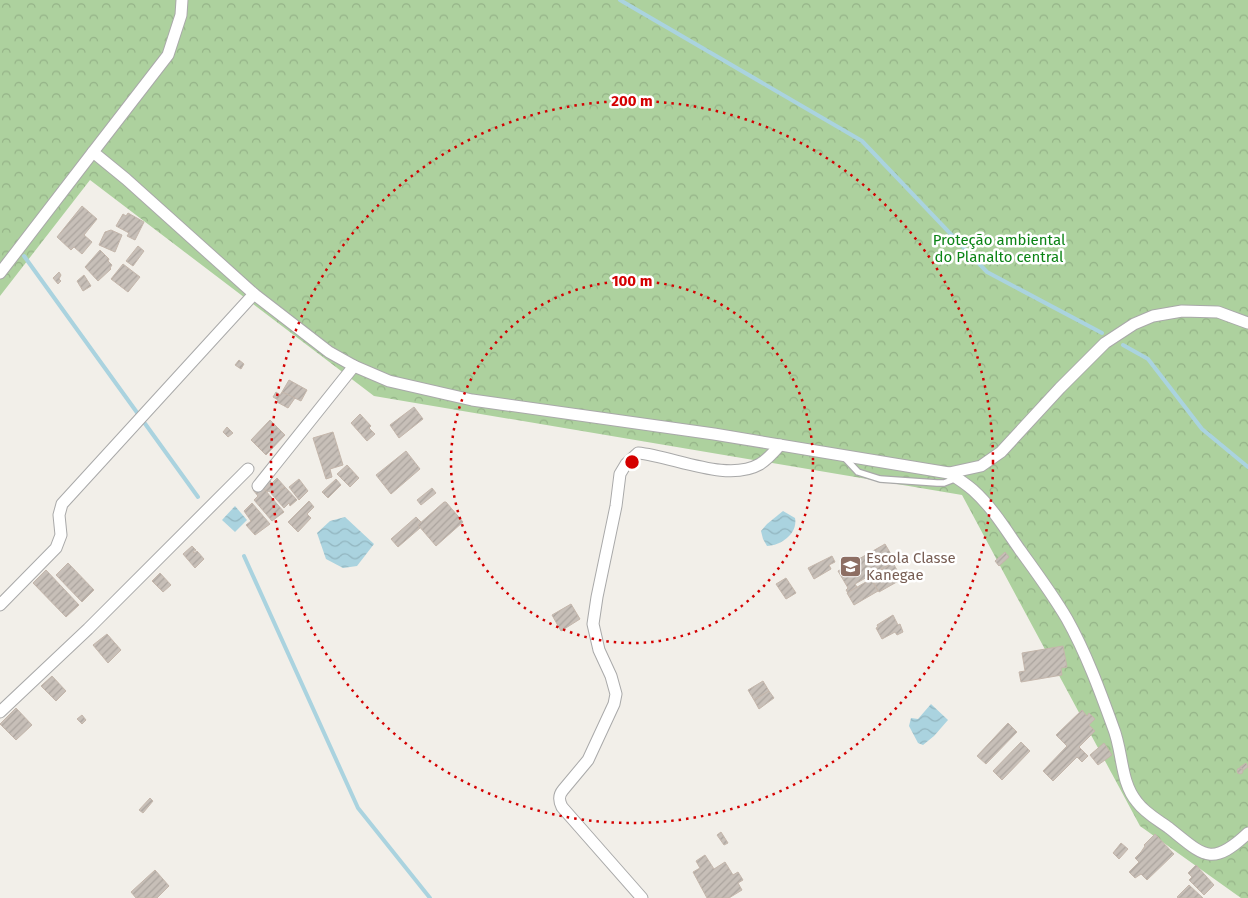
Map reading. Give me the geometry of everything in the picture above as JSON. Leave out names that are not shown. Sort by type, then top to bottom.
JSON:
[{"type":"street","points":[[0,273],[168,55],[181,15],[182,0]]},
{"type":"street","points":[[93,152],[126,179],[254,294],[329,352],[354,366],[389,381],[472,400],[780,445],[953,475],[974,490],[988,505],[1067,619],[1096,682],[1116,734],[1125,777],[1136,802],[1145,811],[1204,854],[1220,854],[1237,844],[1248,833]]},
{"type":"street","points":[[0,605],[56,548],[61,535],[59,515],[62,504],[254,294]]},
{"type":"street","points":[[953,475],[981,466],[1001,452],[1105,343],[1134,324],[1153,316],[1182,311],[1218,312],[1248,323]]},
{"type":"street","points":[[258,486],[354,366]]},
{"type":"street","points":[[642,898],[562,807],[559,801],[560,794],[588,760],[610,714],[616,694],[611,676],[599,650],[593,624],[616,506],[620,474],[626,464],[638,453],[710,468],[742,470],[758,465],[771,456],[780,445]]},
{"type":"street","points":[[0,712],[88,629],[248,469]]},
{"type":"lane","points":[[843,456],[858,472],[880,479],[944,483],[953,475]]},
{"type":"green space","name":"Proteção ambiental do Planalto central","points":[[0,0],[1248,0],[1248,898],[1241,898],[1140,826],[962,495],[374,396],[90,180],[0,296]]},
{"type":"water","points":[[235,506],[247,520],[235,532],[222,520]]},
{"type":"water","points":[[783,511],[795,518],[794,529],[783,541],[767,546],[761,531]]},
{"type":"water","points":[[345,517],[374,544],[357,566],[343,568],[326,559],[317,533],[330,521]]},
{"type":"water","points":[[931,704],[948,720],[923,745],[918,743],[909,726],[911,718],[918,719]]},
{"type":"building","points":[[82,206],[97,219],[84,235],[92,242],[82,254],[74,247],[71,250],[57,237]]},
{"type":"building","points":[[128,213],[144,222],[135,240],[127,236],[129,233],[116,226],[123,214],[126,216]]},
{"type":"building","points":[[111,230],[122,235],[115,252],[99,245],[105,232]]},
{"type":"building","points":[[138,246],[144,251],[133,266],[126,261]]},
{"type":"building","points":[[100,250],[112,265],[111,269],[98,281],[85,267]]},
{"type":"building","points":[[123,264],[140,277],[128,292],[111,279]]},
{"type":"building","points":[[59,272],[61,275],[59,279],[61,281],[58,284],[53,278]]},
{"type":"building","points":[[84,275],[91,286],[83,291],[77,281]]},
{"type":"building","points":[[239,360],[244,364],[241,369],[235,365]]},
{"type":"building","points":[[289,380],[307,390],[301,401],[282,392]]},
{"type":"building","points":[[276,392],[280,395],[282,392],[295,398],[288,408],[277,402],[278,400],[273,397]]},
{"type":"building","points":[[414,407],[423,419],[399,438],[390,425]]},
{"type":"building","points":[[360,414],[371,426],[369,428],[375,434],[367,441],[351,423]]},
{"type":"building","points":[[270,420],[285,435],[266,455],[251,440]]},
{"type":"building","points":[[227,427],[233,433],[228,437],[223,432]]},
{"type":"building","points":[[333,432],[343,465],[330,469],[332,477],[326,479],[313,438]]},
{"type":"building","points":[[406,451],[420,469],[391,494],[376,475]]},
{"type":"building","points":[[347,465],[359,478],[350,487],[337,474]]},
{"type":"building","points":[[277,478],[297,500],[290,506],[289,503],[284,508],[261,485],[268,479],[272,483]]},
{"type":"building","points":[[299,479],[308,491],[299,500],[289,487]]},
{"type":"building","points":[[336,479],[341,485],[328,498],[322,492]]},
{"type":"building","points":[[259,483],[284,512],[272,521],[254,500],[258,496],[253,490]]},
{"type":"building","points":[[432,488],[436,493],[421,505],[417,500]]},
{"type":"building","points":[[309,501],[314,507],[307,514],[311,518],[298,532],[288,522]]},
{"type":"building","points":[[444,502],[463,522],[436,546],[418,525]]},
{"type":"building","points":[[252,503],[270,524],[255,535],[246,525],[251,521],[244,511]]},
{"type":"building","points":[[416,517],[421,522],[418,525],[420,528],[398,547],[391,539]]},
{"type":"building","points":[[885,544],[895,561],[855,584],[857,587],[848,593],[846,590],[848,588],[838,571]]},
{"type":"building","points":[[192,546],[196,550],[193,552],[197,551],[204,559],[195,568],[183,554]]},
{"type":"building","points":[[1005,552],[1009,557],[999,566],[995,561]]},
{"type":"building","points":[[832,556],[835,562],[829,565],[831,569],[814,579],[808,568]]},
{"type":"building","points":[[68,563],[94,590],[82,602],[56,575]]},
{"type":"building","points":[[893,563],[902,579],[879,592],[870,576]]},
{"type":"building","points":[[46,570],[79,605],[66,617],[33,583]]},
{"type":"building","points":[[160,573],[171,585],[163,592],[152,581]]},
{"type":"building","points":[[786,578],[796,593],[786,599],[776,584]]},
{"type":"building","points":[[871,579],[878,591],[854,605],[847,593]]},
{"type":"building","points":[[571,604],[580,619],[561,631],[552,615]]},
{"type":"building","points":[[893,615],[903,632],[897,635],[895,632],[882,639],[876,628],[878,627],[877,625]]},
{"type":"building","points":[[107,634],[121,650],[108,663],[93,645]]},
{"type":"building","points":[[1063,646],[1067,667],[1061,668],[1062,675],[1021,682],[1019,672],[1025,671],[1022,653]]},
{"type":"building","points":[[52,676],[66,691],[56,701],[41,686]]},
{"type":"building","points":[[763,681],[769,691],[754,700],[748,690]]},
{"type":"building","points":[[769,691],[774,698],[759,709],[754,700]]},
{"type":"building","points":[[16,708],[32,725],[16,740],[0,724]]},
{"type":"building","points":[[1082,710],[1087,716],[1089,713],[1095,719],[1089,725],[1095,731],[1079,747],[1088,756],[1082,762],[1077,757],[1053,781],[1043,771],[1067,746],[1056,735]]},
{"type":"building","points":[[82,715],[86,720],[82,724],[77,719]]},
{"type":"building","points":[[1008,723],[1017,732],[986,764],[977,756]]},
{"type":"building","points":[[1021,742],[1030,751],[1002,780],[993,771]]},
{"type":"building","points":[[1104,743],[1112,755],[1098,765],[1090,755]]},
{"type":"building","points":[[1246,763],[1248,767],[1242,771],[1240,767]]},
{"type":"building","points":[[1240,768],[1243,771],[1240,774],[1237,771]]},
{"type":"building","points":[[150,798],[153,801],[143,813],[139,810]]},
{"type":"building","points":[[721,832],[728,843],[724,845],[717,835]]},
{"type":"building","points":[[1155,834],[1174,854],[1147,880],[1141,874],[1135,878],[1129,872],[1139,862],[1135,858]]},
{"type":"building","points":[[1121,843],[1128,849],[1119,859],[1113,853]]},
{"type":"building","points":[[705,855],[714,869],[725,862],[733,875],[738,872],[743,880],[738,883],[742,890],[729,898],[707,898],[693,872],[700,868],[696,861]]},
{"type":"building","points":[[1196,865],[1214,885],[1204,895],[1189,880],[1192,877],[1188,873]]},
{"type":"building","points":[[155,870],[169,886],[157,898],[136,898],[131,892]]},
{"type":"building","points":[[1189,885],[1203,898],[1178,898]]},
{"type":"waterway","points":[[620,0],[862,141],[987,272],[1102,333]]},
{"type":"waterway","points":[[24,256],[198,497]]},
{"type":"waterway","points":[[1123,345],[1148,359],[1202,429],[1248,467]]},
{"type":"waterway","points":[[244,556],[358,808],[430,898]]},
{"type":"place","name":"Escola Classe Kanegae","points":[[850,567]]}]
